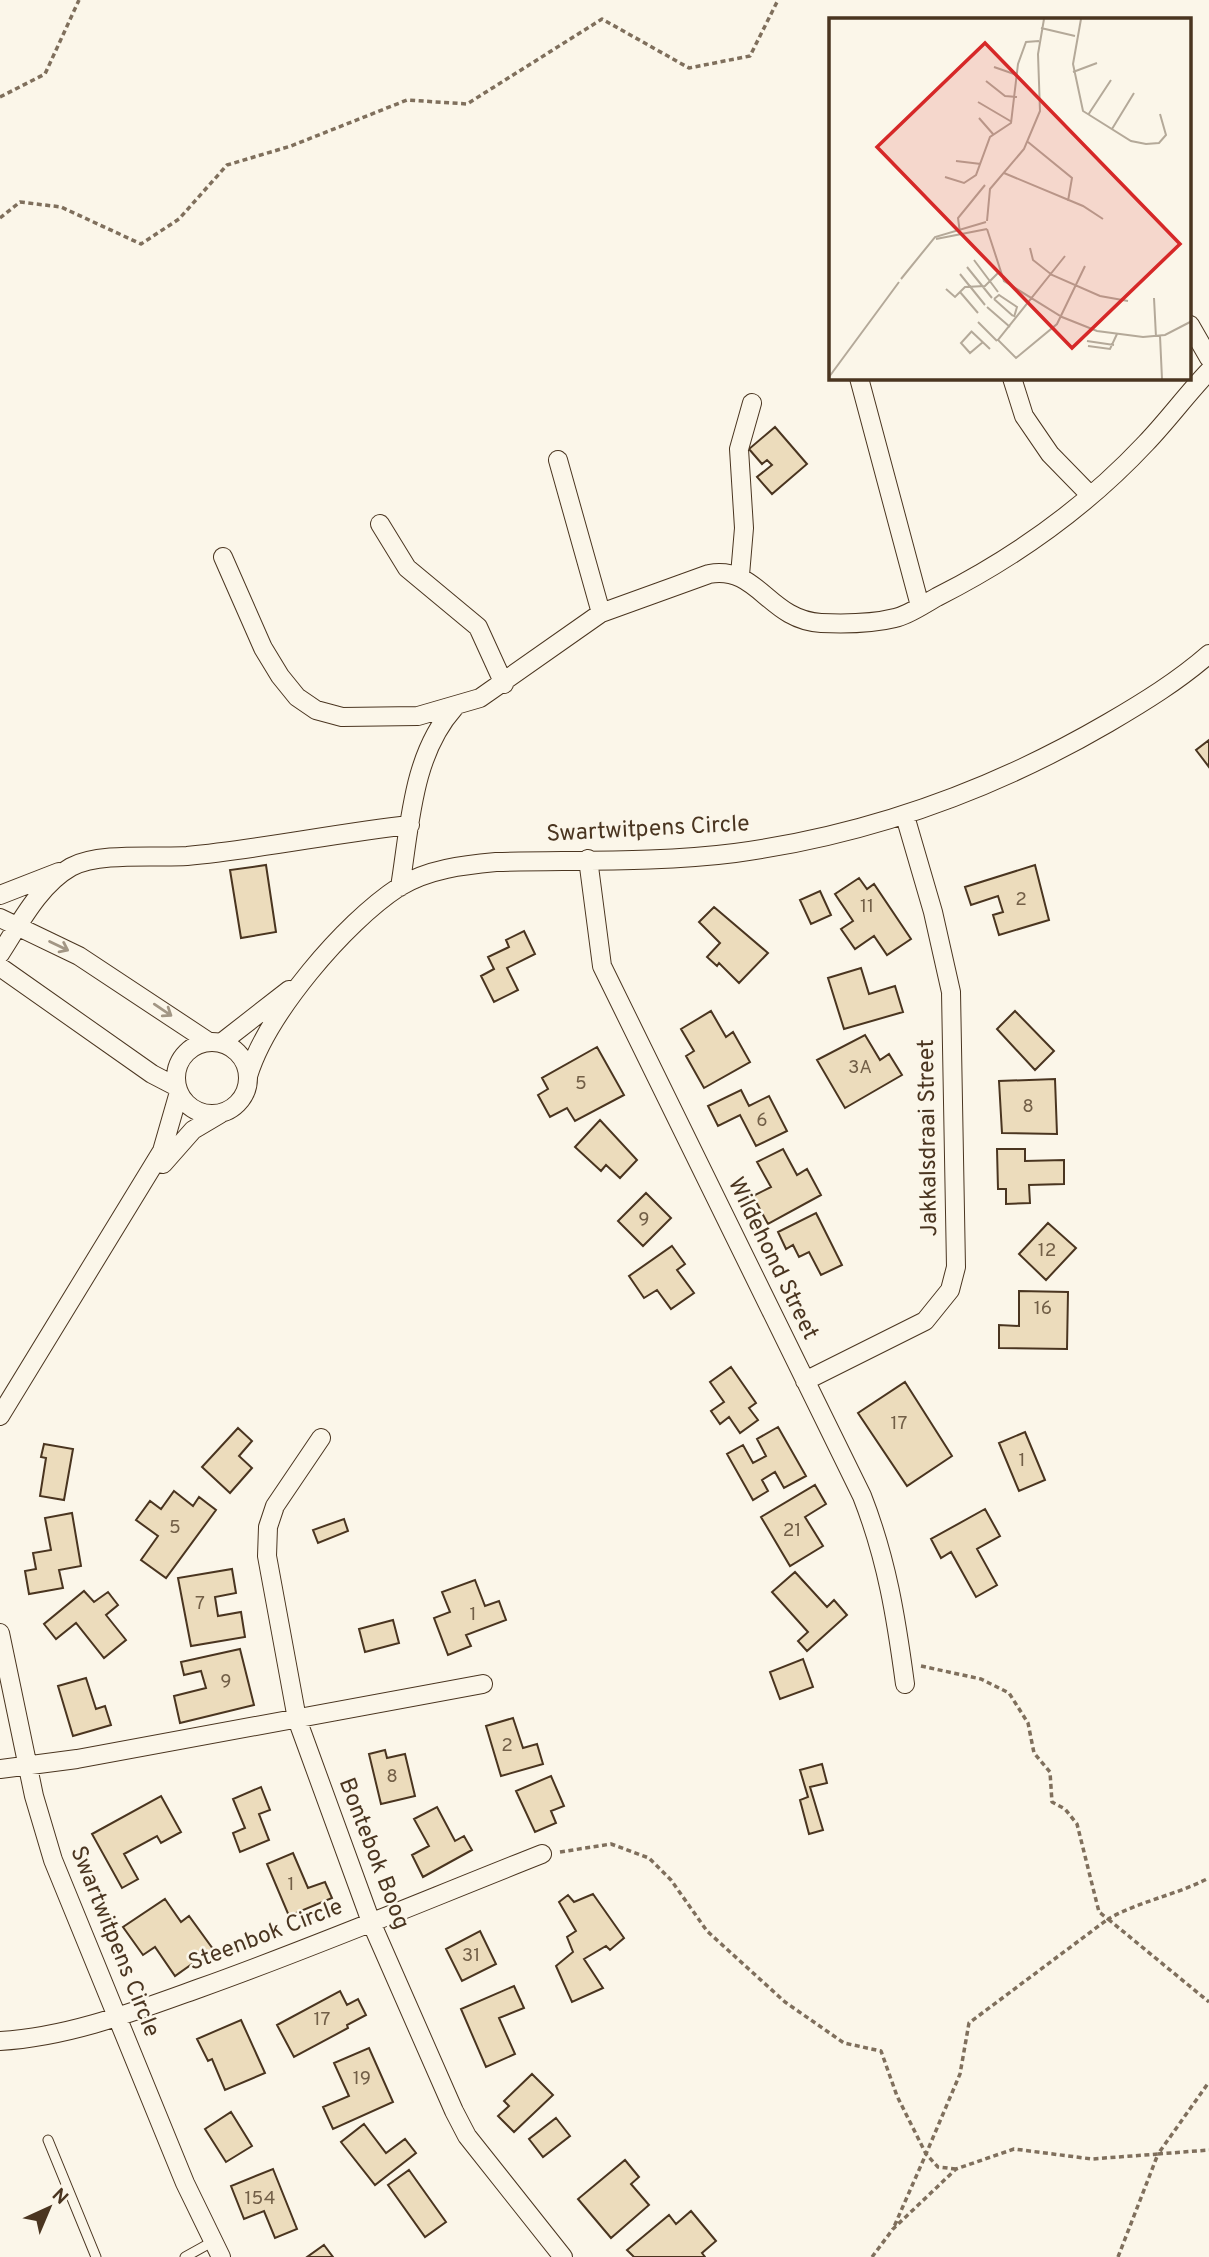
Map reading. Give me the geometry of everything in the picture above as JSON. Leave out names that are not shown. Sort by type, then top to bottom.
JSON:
[{"type":"street","points":[[1192,328],[1209,358]]},
{"type":"street","points":[[223,557],[263,648],[297,697],[316,710],[342,718],[418,716],[454,708],[480,698],[504,684],[576,628],[601,613],[709,574],[726,571],[740,575],[771,603],[792,615],[818,623],[869,622],[897,618],[988,572],[1090,495],[1145,444],[1209,371]]},
{"type":"street","points":[[860,380],[919,606]]},
{"type":"street","points":[[1013,380],[1024,416],[1050,454],[1090,495]]},
{"type":"street","points":[[740,575],[744,528],[739,449],[752,403]]},
{"type":"street","points":[[558,460],[601,613]]},
{"type":"street","points":[[380,524],[407,568],[478,627],[504,684]]},
{"type":"street","name":"Swartwitpens Circle","points":[[248,1076],[263,1038],[299,985],[356,923],[400,887],[442,870],[468,865],[734,853],[803,842],[905,816],[1010,774],[1085,736],[1142,704],[1209,654]]},
{"type":"street","points":[[400,887],[426,752],[437,727],[454,708]]},
{"type":"street","name":"Jakkalsdraai Street","points":[[805,1381],[925,1321],[950,1290],[956,1267],[951,992],[936,922],[905,816]]},
{"type":"street","points":[[0,895],[72,867],[109,859],[187,856],[411,825]]},
{"type":"street","name":"Wildehond Street","points":[[588,859],[602,966],[862,1496],[877,1535],[894,1601],[905,1685]]},
{"type":"street","points":[[0,954],[51,883],[72,867]]},
{"type":"street","points":[[0,918],[115,979],[215,1043],[240,1055],[248,1076],[242,1098],[193,1130],[134,1200]]},
{"type":"street","points":[[0,967],[178,1090],[193,1108],[213,1114],[224,1112]]},
{"type":"street","name":"Swartwitpens Circle","points":[[215,1043],[299,985]]},
{"type":"street","points":[[1,1411],[162,1151],[178,1090],[180,1061],[192,1048],[215,1043]]},
{"type":"street","name":"Bontebok Boog","points":[[321,1438],[275,1506],[268,1527],[267,1556],[297,1719],[371,1922],[442,2086],[467,2136],[563,2257]]},
{"type":"street","name":"Swartwitpens Circle","points":[[0,1633],[28,1767],[53,1860],[116,2018],[217,2250]]},
{"type":"street","points":[[0,1769],[28,1767],[483,1684]]},
{"type":"street","name":"Steenbok Circle","points":[[0,2041],[49,2034],[116,2018],[542,1854]]},
{"type":"lane","points":[[48,2140],[96,2257]]},
{"type":"lane","points":[[185,2257],[217,2250]]},
{"type":"path","points":[[0,97],[45,74],[79,0]]},
{"type":"path","points":[[0,218],[20,202],[61,207],[141,244],[178,219],[228,165],[291,146],[407,100],[467,104],[540,61],[601,19],[689,68],[750,56],[778,0]]},
{"type":"path","points":[[902,1661],[981,1679],[1009,1693],[1028,1723],[1034,1752],[1050,1772],[1052,1802],[1065,1808],[1077,1824],[1099,1912],[1209,2002]]},
{"type":"path","points":[[542,1854],[611,1844],[649,1858],[671,1880],[707,1931],[785,2002],[844,2043],[881,2051],[897,2096],[926,2154],[938,2167],[956,2169]]},
{"type":"path","points":[[893,2229],[960,2074],[969,2023],[1108,1919],[1123,1910],[1184,1891],[1209,1878]]},
{"type":"path","points":[[1118,2257],[1158,2154],[1209,2082]]},
{"type":"path","points":[[873,2257],[893,2229],[956,2169],[1014,2149],[1092,2159],[1209,2150]]},
{"type":"building","points":[[775,427],[807,464],[772,494],[757,477],[772,465],[767,460],[762,464],[749,449]]},
{"type":"building","points":[[1209,740],[1209,767],[1196,750]]},
{"type":"building","points":[[266,865],[276,932],[241,938],[230,870]]},
{"type":"building","points":[[1035,865],[1049,920],[999,935],[993,915],[1003,912],[998,896],[971,905],[965,887]]},
{"type":"building","points":[[859,878],[867,889],[874,884],[911,939],[887,955],[874,936],[855,949],[841,929],[853,921],[835,894]]},
{"type":"building","points":[[820,891],[831,915],[811,924],[800,900]]},
{"type":"building","points":[[714,907],[768,953],[739,983],[719,963],[717,966],[707,957],[720,943],[699,922]]},
{"type":"building","points":[[524,931],[535,954],[507,968],[518,990],[494,1002],[481,976],[494,969],[488,957],[509,947],[506,940]]},
{"type":"building","points":[[861,968],[869,994],[895,986],[903,1012],[844,1029],[828,978]]},
{"type":"building","points":[[711,1011],[726,1037],[733,1032],[750,1062],[704,1088],[686,1056],[694,1051],[681,1029]]},
{"type":"building","points":[[1015,1011],[1054,1051],[1035,1070],[997,1029]]},
{"type":"building","points":[[865,1035],[880,1060],[889,1054],[902,1075],[845,1108],[817,1060]]},
{"type":"building","points":[[597,1047],[624,1095],[575,1121],[567,1108],[550,1117],[538,1095],[548,1089],[542,1078]]},
{"type":"building","points":[[1055,1079],[1057,1134],[1002,1133],[999,1081]]},
{"type":"building","points":[[741,1090],[749,1106],[769,1096],[787,1131],[756,1146],[740,1115],[718,1126],[708,1106]]},
{"type":"building","points":[[600,1120],[637,1160],[620,1178],[606,1165],[601,1171],[575,1147]]},
{"type":"building","points":[[783,1149],[797,1175],[807,1169],[821,1195],[768,1224],[753,1196],[771,1187],[757,1162]]},
{"type":"building","points":[[997,1149],[1025,1149],[1025,1161],[1064,1160],[1064,1184],[1029,1185],[1030,1203],[1006,1204],[1006,1189],[998,1189]]},
{"type":"building","points":[[646,1193],[671,1218],[643,1246],[618,1221]]},
{"type":"building","points":[[816,1213],[842,1265],[821,1275],[809,1252],[799,1257],[793,1245],[786,1249],[778,1232]]},
{"type":"building","points":[[1048,1223],[1076,1248],[1046,1280],[1019,1254]]},
{"type":"building","points":[[672,1246],[685,1264],[677,1270],[694,1293],[671,1309],[657,1290],[644,1298],[629,1276]]},
{"type":"building","points":[[1019,1291],[1068,1292],[1067,1349],[999,1348],[999,1325],[1019,1326]]},
{"type":"building","points":[[731,1367],[756,1403],[749,1408],[758,1420],[740,1433],[729,1417],[720,1424],[711,1411],[724,1402],[710,1382]]},
{"type":"building","points":[[905,1382],[952,1456],[907,1486],[858,1413]]},
{"type":"building","points":[[778,1427],[806,1476],[784,1488],[775,1472],[762,1480],[768,1491],[753,1500],[727,1454],[743,1445],[753,1463],[766,1456],[757,1439]]},
{"type":"building","points":[[238,1428],[252,1441],[239,1456],[252,1468],[230,1493],[202,1467]]},
{"type":"building","points":[[1025,1432],[1045,1480],[1019,1491],[999,1443]]},
{"type":"building","points":[[44,1444],[73,1449],[64,1500],[40,1496],[46,1458],[41,1457]]},
{"type":"building","points":[[815,1485],[826,1504],[805,1517],[823,1546],[790,1566],[761,1517]]},
{"type":"building","points":[[174,1491],[193,1506],[199,1497],[216,1510],[166,1578],[141,1560],[158,1536],[136,1520],[150,1501],[161,1509]]},
{"type":"building","points":[[985,1509],[1000,1536],[977,1549],[997,1585],[976,1597],[951,1552],[941,1558],[931,1539]]},
{"type":"building","points":[[72,1513],[81,1566],[59,1570],[63,1588],[29,1594],[25,1571],[36,1569],[33,1553],[51,1550],[45,1518]]},
{"type":"building","points":[[344,1519],[348,1531],[318,1543],[313,1530]]},
{"type":"building","points":[[232,1569],[236,1593],[215,1597],[218,1616],[241,1612],[245,1637],[191,1646],[178,1578]]},
{"type":"building","points":[[795,1572],[827,1607],[834,1600],[847,1615],[807,1651],[798,1641],[808,1632],[772,1592]]},
{"type":"building","points":[[475,1580],[485,1606],[499,1601],[506,1620],[466,1635],[471,1646],[448,1655],[434,1618],[450,1612],[442,1592]]},
{"type":"building","points":[[84,1591],[94,1602],[108,1592],[118,1605],[106,1615],[126,1640],[104,1658],[76,1623],[56,1639],[44,1624]]},
{"type":"building","points":[[393,1620],[399,1643],[365,1652],[359,1629]]},
{"type":"building","points":[[240,1649],[254,1705],[180,1723],[174,1696],[206,1688],[201,1671],[184,1675],[181,1662]]},
{"type":"building","points":[[803,1659],[813,1687],[780,1699],[770,1672]]},
{"type":"building","points":[[86,1678],[96,1709],[105,1706],[111,1725],[73,1736],[58,1686]]},
{"type":"building","points":[[513,1718],[523,1748],[537,1744],[543,1764],[501,1776],[486,1726]]},
{"type":"building","points":[[385,1750],[387,1758],[405,1754],[415,1796],[381,1804],[369,1754]]},
{"type":"building","points":[[822,1764],[827,1783],[810,1787],[823,1830],[809,1834],[800,1800],[808,1797],[800,1770]]},
{"type":"building","points":[[551,1776],[564,1806],[551,1811],[556,1823],[535,1832],[516,1791]]},
{"type":"building","points":[[261,1787],[270,1810],[259,1814],[269,1840],[240,1852],[233,1833],[245,1828],[233,1799]]},
{"type":"building","points":[[161,1796],[181,1832],[161,1843],[157,1836],[124,1854],[138,1879],[122,1888],[92,1834]]},
{"type":"building","points":[[437,1807],[455,1841],[464,1836],[472,1850],[423,1877],[412,1855],[429,1846],[414,1819]]},
{"type":"building","points":[[293,1853],[308,1888],[325,1882],[332,1898],[289,1916],[267,1864]]},
{"type":"building","points":[[593,1894],[624,1938],[610,1950],[606,1946],[584,1959],[603,1988],[572,2002],[556,1966],[573,1952],[567,1937],[576,1931],[559,1902],[568,1895],[574,1902]]},
{"type":"building","points":[[165,1899],[181,1922],[189,1916],[213,1949],[175,1976],[155,1947],[143,1955],[123,1927]]},
{"type":"building","points":[[480,1931],[496,1964],[462,1981],[446,1949]]},
{"type":"building","points":[[514,1986],[524,2008],[499,2018],[515,2054],[486,2067],[461,2009]]},
{"type":"building","points":[[340,1991],[347,2005],[358,1999],[366,2015],[347,2025],[348,2028],[294,2057],[277,2025]]},
{"type":"building","points":[[241,2020],[265,2073],[225,2090],[212,2059],[208,2061],[197,2039]]},
{"type":"building","points":[[369,2048],[393,2102],[333,2129],[323,2107],[349,2096],[334,2063]]},
{"type":"building","points":[[532,2074],[553,2095],[514,2132],[498,2116],[509,2106],[504,2101]]},
{"type":"building","points":[[231,2112],[252,2146],[226,2162],[205,2129]]},
{"type":"building","points":[[556,2118],[570,2136],[543,2157],[529,2139]]},
{"type":"building","points":[[364,2124],[386,2153],[405,2139],[416,2153],[375,2185],[341,2142]]},
{"type":"building","points":[[625,2160],[639,2177],[631,2184],[649,2205],[611,2238],[578,2199]]},
{"type":"building","points":[[273,2169],[297,2229],[275,2238],[264,2211],[244,2219],[231,2186]]},
{"type":"building","points":[[409,2170],[446,2222],[425,2237],[388,2185]]},
{"type":"building","points":[[691,2211],[716,2241],[702,2253],[705,2257],[634,2257],[627,2250],[669,2215],[676,2224]]},
{"type":"building","points":[[324,2245],[333,2257],[307,2257]]}]
